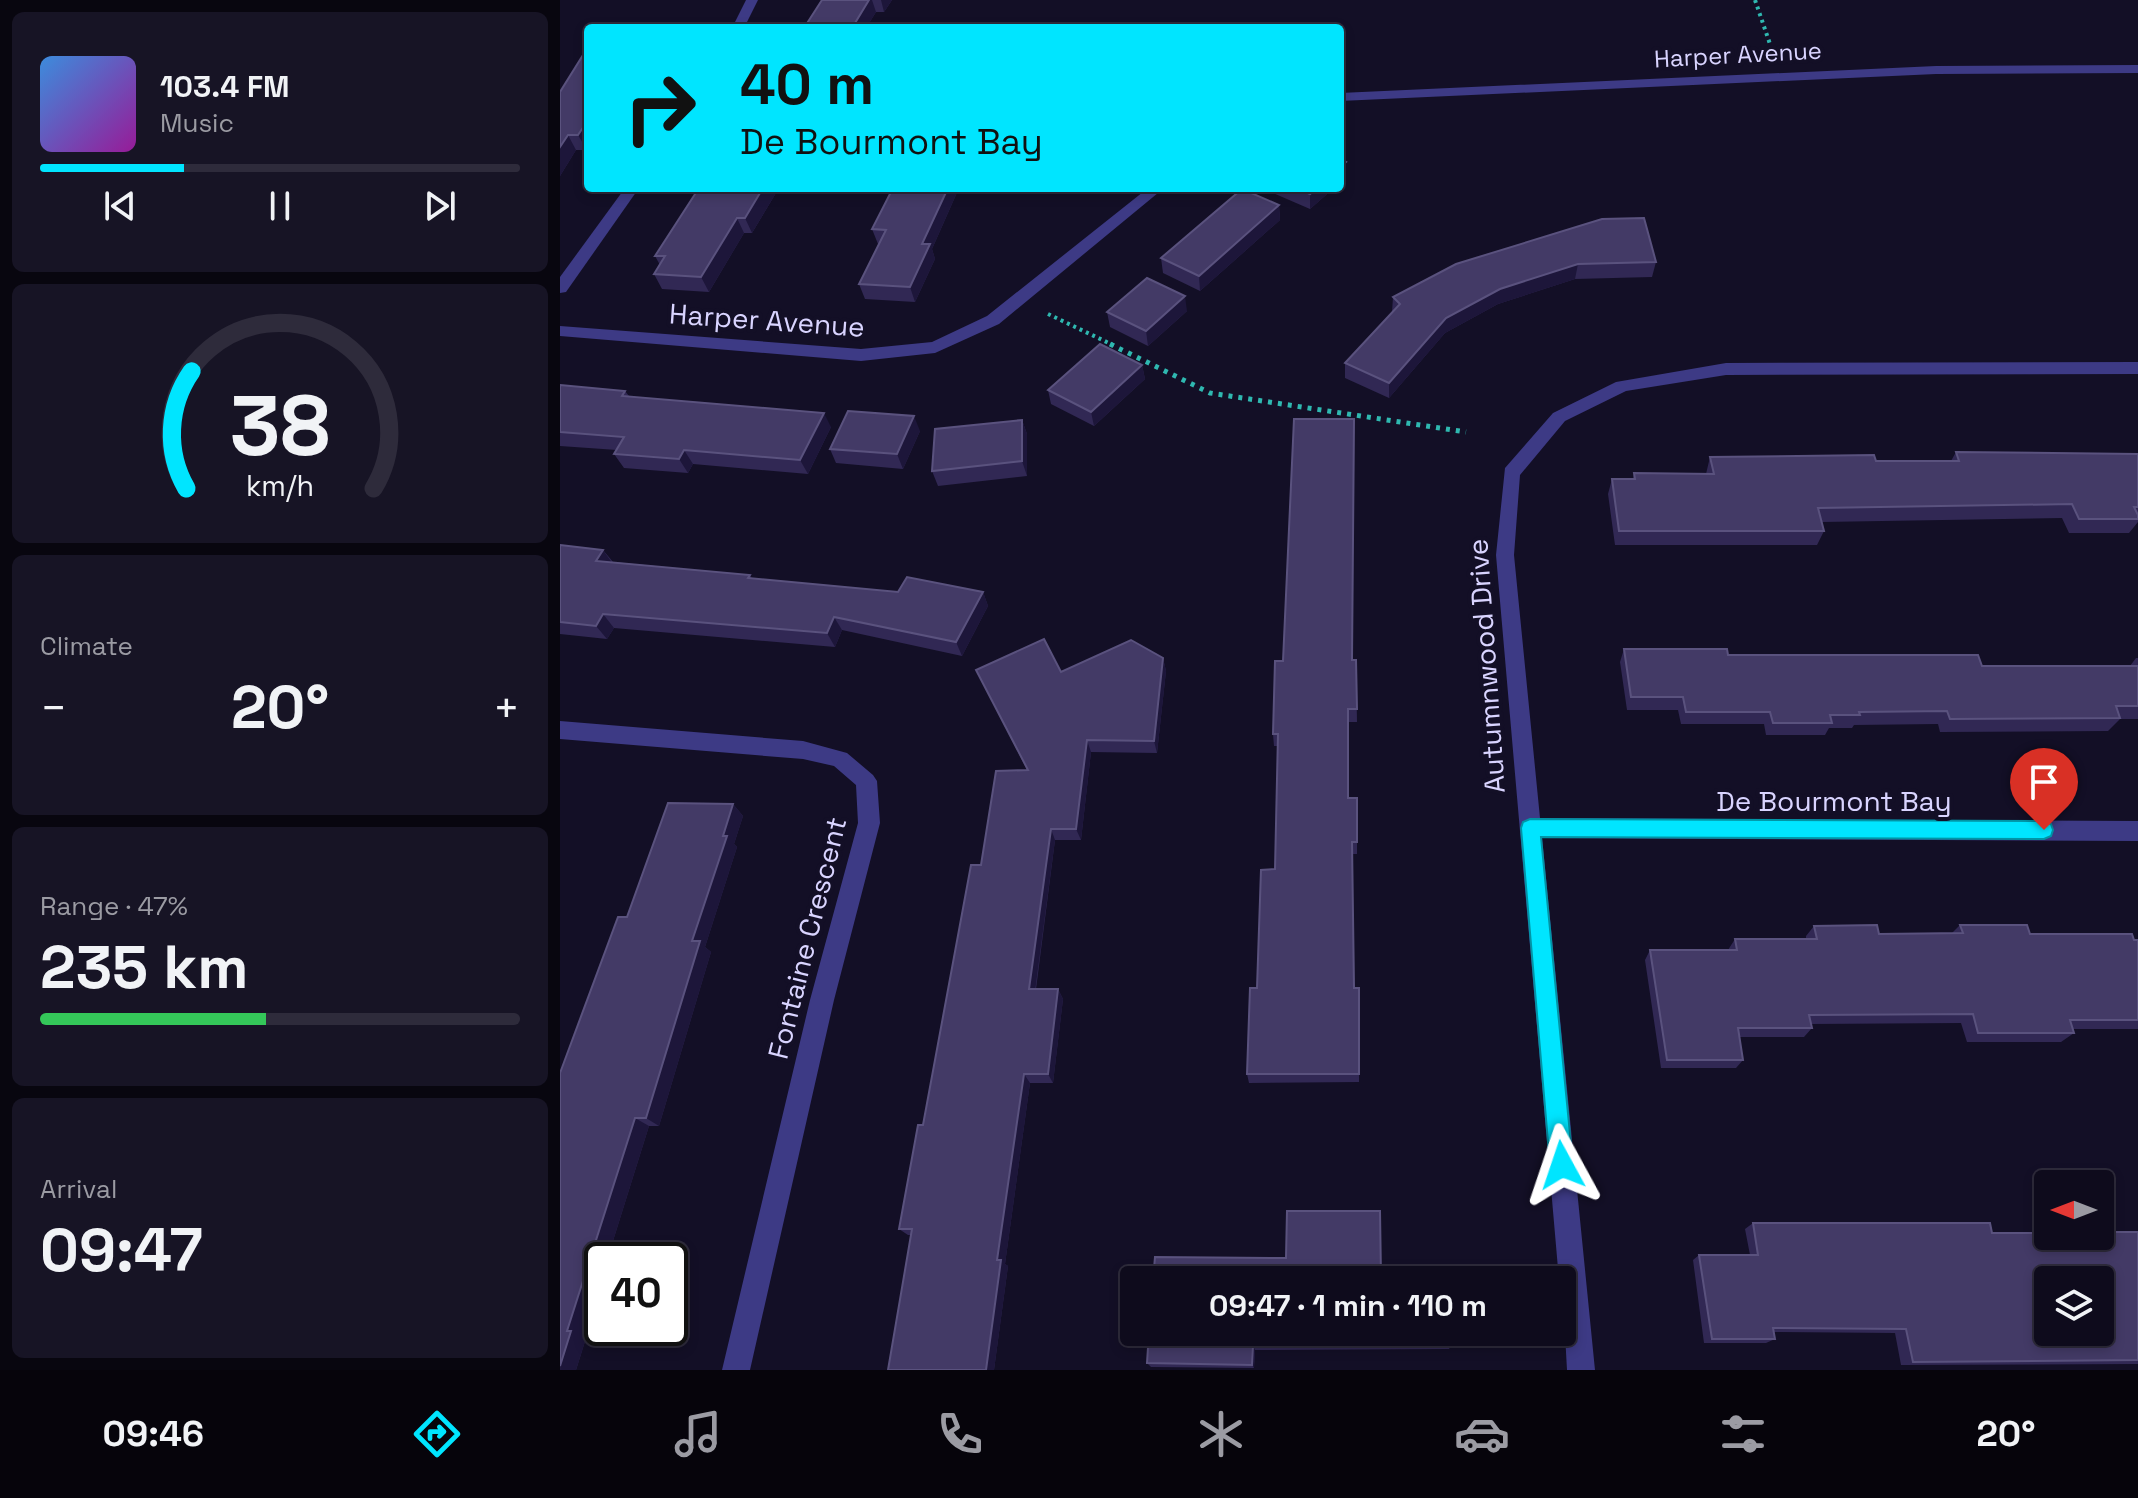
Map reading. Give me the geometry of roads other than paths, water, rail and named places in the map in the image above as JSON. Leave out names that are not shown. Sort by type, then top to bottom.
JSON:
[{"type":"street","points":[[740,24],[752,0]]},
{"type":"street","name":"Harper Avenue","points":[[1344,97],[1936,70],[2138,69]]},
{"type":"street","points":[[560,288],[629,192]]},
{"type":"street","name":"Harper Avenue","points":[[560,331],[861,355],[935,347],[993,320],[1152,192]]},
{"type":"street","name":"Autumnwood Drive","points":[[1581,1370],[1505,555],[1511,473],[1559,417],[1622,386],[1726,369],[2138,368]]},
{"type":"street","name":"Fontaine Crescent","points":[[560,730],[803,750],[840,759],[866,781],[869,823],[822,1000],[736,1370]]},
{"type":"street","name":"De Bourmont Bay","points":[[1530,828],[2138,831]]}]
